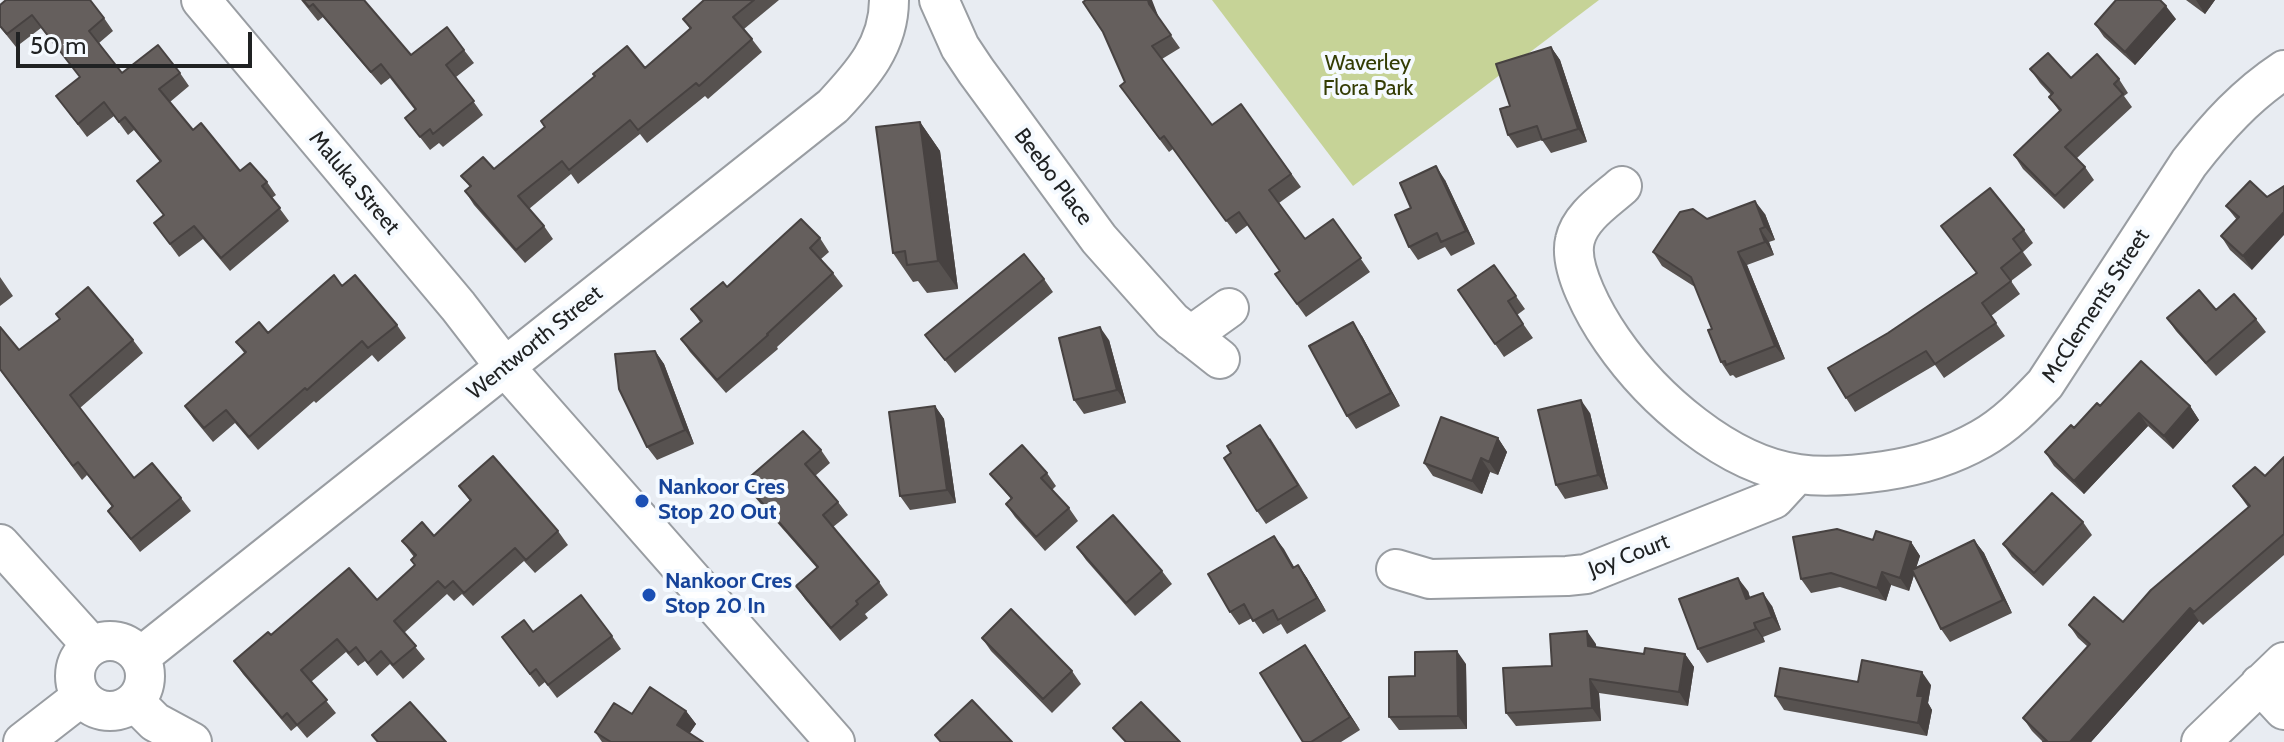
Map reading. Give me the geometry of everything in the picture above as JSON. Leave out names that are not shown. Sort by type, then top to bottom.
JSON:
[{"type":"street","name":"Maluka Street","points":[[201,0],[458,306],[505,367],[835,742]]},
{"type":"street","name":"Wentworth Street","points":[[140,657],[833,106],[865,71],[875,54],[884,35],[889,0]]},
{"type":"street","name":"Beebo Place","points":[[939,0],[960,47],[976,71],[1099,239],[1172,321],[1220,359]]},
{"type":"street","name":"McClements Street","points":[[1622,186],[1581,225],[1575,239],[1574,255],[1597,318],[1621,353],[1657,394],[1689,423],[1762,464],[1797,474],[1830,476],[1909,467],[1948,455],[1983,438],[2015,415],[2045,384],[2205,141],[2243,101],[2284,70]]},
{"type":"street","points":[[1190,336],[1229,308]]},
{"type":"street","name":"Joy Court","points":[[1396,569],[1430,579],[1586,574],[1774,499],[1797,474]]},
{"type":"street","points":[[0,544],[92,646]]},
{"type":"street","points":[[118,641],[129,646],[140,657],[146,675],[144,687],[135,702],[120,710],[108,711],[97,709],[81,697],[75,683],[75,671],[78,660],[92,646],[118,641]]},
{"type":"street","points":[[2201,742],[2276,685]]},
{"type":"street","points":[[23,742],[81,697]]},
{"type":"street","points":[[135,702],[155,722],[192,742]]},
{"type":"green space","name":"Waverley Flora Park","points":[[1212,0],[1599,0],[1353,186]]},
{"type":"building","points":[[6,0],[90,0],[104,18],[89,31],[122,73],[158,45],[180,73],[159,89],[193,130],[201,123],[240,171],[250,163],[267,182],[262,186],[280,208],[221,258],[194,226],[170,244],[154,223],[164,215],[137,181],[161,161],[125,117],[119,122],[104,102],[78,124],[56,96],[80,77],[32,15],[7,34],[0,26],[0,5]]},
{"type":"building","points":[[303,0],[364,0],[411,55],[447,27],[464,50],[446,65],[474,101],[433,134],[430,129],[420,137],[405,118],[416,109],[381,64],[371,72],[313,4],[309,7]]},
{"type":"building","points":[[704,0],[754,0],[733,17],[752,39],[699,86],[696,83],[638,130],[630,120],[569,170],[562,161],[518,196],[544,226],[516,250],[465,191],[471,186],[461,176],[483,157],[494,169],[545,127],[541,121],[627,46],[645,68],[691,28],[683,19]]},
{"type":"building","points":[[1148,0],[1171,35],[1152,46],[1212,125],[1241,104],[1291,174],[1269,190],[1305,239],[1333,219],[1361,258],[1297,304],[1275,274],[1280,271],[1239,212],[1226,221],[1164,136],[1160,139],[1120,86],[1125,82],[1103,32],[1083,2]]},
{"type":"building","points":[[2116,0],[2160,0],[2166,6],[2125,52],[2095,24]]},
{"type":"building","points":[[1551,47],[1578,129],[1542,140],[1537,126],[1508,135],[1500,109],[1510,106],[1496,64]]},
{"type":"building","points":[[2048,53],[2071,78],[2097,54],[2119,79],[2114,84],[2123,94],[2065,147],[2085,167],[2055,196],[2014,155],[2061,110],[2049,97],[2053,93],[2030,69]]},
{"type":"building","points":[[920,122],[938,261],[907,265],[905,251],[893,253],[876,127]]},
{"type":"building","points":[[1436,166],[1466,231],[1441,242],[1437,233],[1409,247],[1395,215],[1411,208],[1400,183]]},
{"type":"building","points":[[2250,181],[2267,197],[2284,186],[2284,212],[2243,256],[2221,236],[2239,217],[2226,206]]},
{"type":"building","points":[[1990,188],[2024,230],[2013,239],[2022,251],[2001,268],[2011,281],[1982,303],[1996,323],[1935,364],[1926,351],[1846,398],[1828,368],[1888,333],[1977,273],[1941,226]]},
{"type":"building","points":[[1755,201],[1765,227],[1760,229],[1765,242],[1738,252],[1775,346],[1726,365],[1725,361],[1721,362],[1708,330],[1712,329],[1691,277],[1653,252],[1680,212],[1693,209],[1707,219]]},
{"type":"building","points":[[801,219],[820,238],[810,248],[833,273],[717,380],[681,339],[702,321],[691,309],[723,282],[727,287]]},
{"type":"building","points":[[1024,254],[1044,279],[945,360],[925,335]]},
{"type":"building","points":[[1494,265],[1516,296],[1508,301],[1523,324],[1495,344],[1458,290]]},
{"type":"building","points":[[334,275],[342,286],[355,275],[397,325],[368,348],[362,341],[249,437],[226,410],[204,428],[185,406],[246,352],[236,342],[259,322],[268,333]]},
{"type":"building","points":[[88,287],[133,340],[70,395],[134,478],[152,463],[181,498],[131,539],[108,511],[113,506],[78,462],[73,466],[0,369],[0,327],[19,350],[60,319],[56,314]]},
{"type":"building","points":[[2199,290],[2216,310],[2234,294],[2256,319],[2206,363],[2167,318]]},
{"type":"building","points":[[1353,322],[1391,393],[1347,416],[1309,346]]},
{"type":"building","points":[[1100,327],[1117,390],[1074,400],[1059,338]]},
{"type":"building","points":[[655,351],[685,430],[647,447],[619,389],[615,354]]},
{"type":"building","points":[[2141,361],[2190,406],[2164,436],[2139,413],[2074,481],[2045,452],[2071,425],[2074,428],[2097,403],[2100,406]]},
{"type":"building","points":[[1581,400],[1598,475],[1556,485],[1538,410]]},
{"type":"building","points":[[935,406],[947,490],[900,496],[889,412]]},
{"type":"building","points":[[1441,417],[1498,438],[1489,462],[1481,458],[1472,481],[1424,463]]},
{"type":"building","points":[[1260,425],[1298,485],[1257,511],[1224,458],[1231,453],[1227,446]]},
{"type":"building","points":[[803,431],[821,450],[805,464],[838,502],[823,515],[879,582],[831,628],[796,586],[818,567],[744,482]]},
{"type":"building","points":[[1022,445],[1047,473],[1041,478],[1069,508],[1036,537],[1006,504],[1012,498],[990,474]]},
{"type":"building","points":[[493,456],[558,531],[526,560],[515,548],[464,593],[453,581],[445,588],[438,581],[394,621],[416,646],[393,665],[381,651],[368,663],[356,647],[349,653],[337,639],[301,670],[327,700],[297,725],[287,713],[282,718],[234,661],[268,632],[271,635],[349,568],[377,600],[415,565],[411,560],[416,555],[402,541],[422,522],[434,536],[471,500],[459,486]]},
{"type":"building","points":[[2284,457],[2284,534],[2194,612],[2190,608],[2070,742],[2043,742],[2047,741],[2023,718],[2090,644],[2069,625],[2094,597],[2123,622],[2151,590],[2250,506],[2233,486],[2255,467],[2265,476]]},
{"type":"building","points":[[2052,493],[2083,522],[2034,573],[2003,544]]},
{"type":"building","points":[[1113,515],[1162,571],[1126,603],[1077,547]]},
{"type":"building","points":[[1837,529],[1873,540],[1876,531],[1911,542],[1900,578],[1882,572],[1877,588],[1831,573],[1801,579],[1793,537]]},
{"type":"building","points":[[1274,536],[1293,568],[1298,565],[1317,598],[1278,620],[1273,610],[1253,621],[1244,604],[1230,612],[1208,574]]},
{"type":"building","points":[[1974,540],[2003,600],[1941,629],[1912,570]]},
{"type":"building","points":[[1738,578],[1746,599],[1763,593],[1772,617],[1754,623],[1756,629],[1698,649],[1679,599]]},
{"type":"building","points":[[581,595],[612,636],[548,685],[536,669],[530,674],[502,637],[524,620],[533,632]]},
{"type":"building","points":[[1011,609],[1072,671],[1043,699],[982,638]]},
{"type":"building","points":[[1587,631],[1588,646],[1644,654],[1645,648],[1685,654],[1679,692],[1590,679],[1592,708],[1506,713],[1503,668],[1552,666],[1550,634]]},
{"type":"building","points":[[1305,645],[1350,717],[1311,742],[1303,742],[1260,673]]},
{"type":"building","points":[[1457,651],[1458,716],[1389,717],[1389,677],[1415,676],[1415,652]]},
{"type":"building","points":[[1862,660],[1922,672],[1917,696],[1923,696],[1918,723],[1775,696],[1780,668],[1858,682]]},
{"type":"building","points":[[650,687],[686,711],[677,725],[703,742],[611,742],[595,732],[614,703],[632,714]]},
{"type":"building","points":[[972,700],[1012,742],[941,742],[935,735]]},
{"type":"building","points":[[410,702],[446,742],[378,742],[372,735]]},
{"type":"building","points":[[1141,702],[1180,742],[1126,742],[1113,728]]},
{"type":"place","name":"Nankoor Cres Stop 20 Out","points":[[642,501]]},
{"type":"place","name":"Nankoor Cres Stop 20 In","points":[[649,595]]}]
